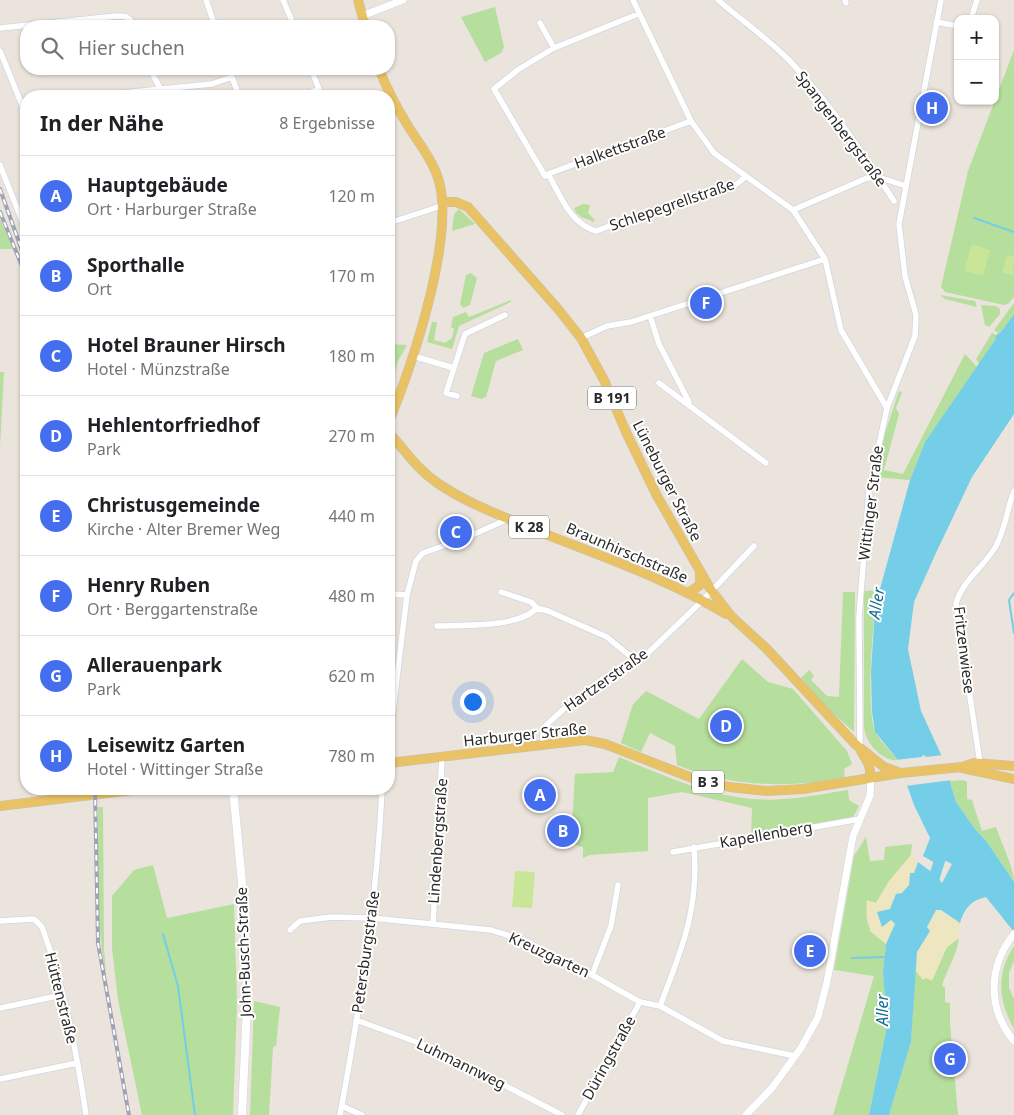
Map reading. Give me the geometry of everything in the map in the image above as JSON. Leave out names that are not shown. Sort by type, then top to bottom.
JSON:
[{"type":"main road","points":[[358,0],[363,20]]},
{"type":"main road","points":[[382,75],[389,90]]},
{"type":"main road","points":[[395,102],[434,167],[440,182],[444,202],[442,232],[434,275],[413,356],[395,405]]},
{"type":"main road","name":"Lüneburger Straße","points":[[444,202],[456,202],[468,207],[558,309],[581,338],[604,380],[656,496],[700,573],[732,617],[766,648],[860,748],[884,767],[900,773]]},
{"type":"main road","name":"Braunhirschstraße","points":[[395,440],[416,465],[436,482],[461,497],[508,519],[688,593],[732,617]]},
{"type":"main road","points":[[688,593],[700,585],[700,573]]},
{"type":"main road","name":"Harburger Straße","points":[[395,762],[585,740],[598,742],[695,779],[748,790],[784,791],[900,773],[959,768]]},
{"type":"main road","name":"Lüneburger Straße","points":[[860,748],[869,765],[871,778]]},
{"type":"main road","name":"B 3","points":[[959,768],[980,764],[1014,766]]},
{"type":"main road","name":"B 3","points":[[959,768],[1014,779]]},
{"type":"main road","points":[[0,806],[93,795]]},
{"type":"main road","name":"John-Busch-Straße","points":[[233,795],[245,914],[246,1006],[242,1115]]},
{"type":"street","points":[[206,0],[213,20]]},
{"type":"street","points":[[283,0],[291,20]]},
{"type":"street","points":[[362,16],[403,0]]},
{"type":"street","name":"Schlepegrellstraße","points":[[633,0],[638,14],[691,121],[714,153],[793,210],[825,259],[841,330],[887,408]]},
{"type":"street","name":"Spangenbergstraße","points":[[718,0],[787,58],[803,75],[838,120],[894,201]]},
{"type":"street","name":"Wittinger Straße","points":[[860,748],[859,617],[869,491],[880,430],[915,336],[916,315],[905,276],[900,224],[936,22],[942,0]]},
{"type":"street","points":[[972,15],[977,0]]},
{"type":"street","points":[[548,174],[545,176],[494,89],[505,78],[554,48],[638,14]]},
{"type":"street","points":[[78,20],[117,16],[125,16],[132,20]]},
{"type":"street","points":[[936,22],[954,25]]},
{"type":"street","points":[[540,23],[554,48]]},
{"type":"street","points":[[0,28],[20,26]]},
{"type":"street","points":[[0,51],[20,95]]},
{"type":"street","points":[[153,75],[161,89]]},
{"type":"street","points":[[313,75],[319,89],[316,90]]},
{"type":"street","points":[[151,90],[212,84],[232,77],[237,90]]},
{"type":"street","name":"Halkettstraße","points":[[548,174],[691,121]]},
{"type":"street","points":[[0,165],[20,216]]},
{"type":"street","name":"Schlepegrellstraße","points":[[548,174],[576,221],[586,228],[596,231],[703,192],[710,194],[739,184],[746,176]]},
{"type":"street","points":[[793,210],[867,178],[878,177],[906,186]]},
{"type":"street","points":[[395,221],[438,207],[444,202]]},
{"type":"street","points":[[581,338],[607,326],[650,316],[825,259]]},
{"type":"street","points":[[457,396],[446,393],[464,334],[505,315]]},
{"type":"street","points":[[650,316],[659,344],[690,404]]},
{"type":"street","points":[[413,356],[454,368]]},
{"type":"street","points":[[659,382],[766,463]]},
{"type":"street","name":"Fritzenwiese","points":[[980,764],[956,603],[959,593],[971,575],[996,545],[1014,491]]},
{"type":"street","points":[[395,694],[407,595],[413,569],[423,552],[463,539],[508,519]]},
{"type":"street","name":"Hartzerstraße","points":[[543,745],[543,728],[604,678],[649,652],[703,600],[754,546]]},
{"type":"street","points":[[501,592],[531,602],[536,608],[548,611],[607,638],[635,660]]},
{"type":"street","points":[[395,594],[407,595]]},
{"type":"street","points":[[437,626],[493,624],[530,615],[536,608]]},
{"type":"street","name":"Lindenbergstraße","points":[[433,924],[442,758]]},
{"type":"street","points":[[746,1115],[772,1088],[811,1032],[824,998],[852,844],[870,796],[871,778]]},
{"type":"street","name":"Petersburgstraße","points":[[340,1115],[372,918],[382,795]]},
{"type":"street","name":"Kapellenberg","points":[[673,852],[860,819]]},
{"type":"street","points":[[660,1006],[683,947],[691,917],[696,891],[694,847]]},
{"type":"street","points":[[592,975],[611,926],[618,885]]},
{"type":"street","name":"Kreuzgarten","points":[[290,930],[300,921],[332,917],[372,918],[491,930],[518,937],[543,950],[548,955],[592,975],[640,1002],[660,1006],[723,1041],[795,1056]]},
{"type":"street","name":"Hüttenstraße","points":[[0,921],[28,919],[39,923],[46,936],[62,995],[86,1115]]},
{"type":"street","points":[[1014,934],[1000,956],[994,986],[999,1015],[1014,1041]]},
{"type":"street","points":[[0,1008],[62,995]]},
{"type":"street","name":"Düringstraße","points":[[578,1115],[640,1002]]},
{"type":"street","name":"Luhmannweg","points":[[356,1020],[430,1047],[562,1115]]},
{"type":"street","points":[[0,1079],[77,1063]]},
{"type":"street","points":[[342,1106],[362,1115]]},
{"type":"green space","points":[[495,7],[504,47],[501,53],[485,62],[461,17]]},
{"type":"green space","points":[[1014,50],[1014,297],[1009,303],[1004,305],[945,292],[941,287],[968,171],[993,105],[999,105],[999,89]]},
{"type":"green space","points":[[583,204],[590,205],[588,213],[595,220],[593,222],[579,216],[575,211],[574,208]]},
{"type":"green space","points":[[459,209],[475,224],[452,231],[454,214]]},
{"type":"green space","points":[[0,219],[13,249],[0,249]]},
{"type":"green space","points":[[972,244],[990,250],[983,276],[964,271]]},
{"type":"green space","points":[[1007,255],[1014,257],[1013,276],[1002,272]]},
{"type":"green space","points":[[471,273],[477,278],[470,305],[463,308],[460,304],[466,275]]},
{"type":"green space","points":[[940,295],[975,301],[977,307],[945,299]]},
{"type":"green space","points":[[511,300],[511,302],[459,326],[452,349],[427,342],[432,322],[437,322],[434,340],[445,343],[452,338],[454,329],[451,327],[453,317],[466,312],[469,317]]},
{"type":"green space","points":[[1014,303],[1014,314],[1001,332],[998,333],[994,330]]},
{"type":"green space","points":[[981,305],[996,306],[1000,309],[1000,314],[989,327],[985,325]]},
{"type":"green space","points":[[992,333],[996,335],[995,340],[979,364],[976,359]]},
{"type":"green space","points":[[518,339],[523,350],[496,361],[486,397],[481,399],[471,396],[484,353]]},
{"type":"green space","points":[[395,344],[407,345],[397,363],[395,372]]},
{"type":"green space","points":[[965,354],[977,367],[925,442],[910,480],[875,477],[885,433],[899,391],[902,392],[896,408],[899,414],[884,470],[903,474]]},
{"type":"green space","points":[[0,372],[4,372],[0,447]]},
{"type":"green space","points":[[878,590],[871,663],[871,706],[873,722],[878,737],[898,760],[886,758],[875,750],[867,739],[864,727],[864,591]]},
{"type":"green space","points":[[843,592],[855,592],[854,732],[823,704],[801,678],[809,670],[814,676],[811,680],[827,696],[839,697]]},
{"type":"green space","points":[[742,659],[768,682],[793,689],[847,751],[852,764],[844,769],[845,779],[780,784],[740,782],[698,773],[677,765],[675,746],[650,733],[641,752],[621,743],[633,704],[646,691],[699,719]]},
{"type":"green space","points":[[619,757],[659,774],[720,794],[762,800],[808,797],[848,790],[849,800],[859,806],[850,823],[751,839],[752,808],[682,792],[648,798],[648,851],[590,855],[583,858],[583,847],[571,844],[575,774],[613,772]]},
{"type":"green space","points":[[963,780],[967,782],[967,799],[972,800],[982,831],[996,827],[1010,862],[1014,882],[987,842],[975,829],[956,802],[950,781]]},
{"type":"green space","points":[[98,807],[103,807],[104,948],[107,989],[98,917]]},
{"type":"green space","points":[[866,837],[870,861],[884,860],[885,847],[912,844],[911,855],[889,881],[876,903],[867,901],[870,931],[886,944],[883,972],[887,1026],[869,1115],[833,1115],[874,976],[834,970],[854,856]]},
{"type":"green space","points":[[153,865],[167,918],[234,904],[237,1004],[233,1115],[142,1115],[118,1000],[112,948],[112,896],[134,870]]},
{"type":"green space","points":[[515,871],[535,872],[532,908],[512,907]]},
{"type":"green space","points":[[959,938],[956,951],[942,986],[945,987],[945,1002],[950,1003],[958,1115],[889,1115],[911,1042],[915,970],[919,971],[941,959],[947,947]]},
{"type":"green space","points":[[1014,946],[1014,961],[1009,973],[1009,988],[1014,999],[1014,1029],[1005,1008],[1001,987],[1004,967]]},
{"type":"green space","points":[[254,1001],[280,1007],[276,1046],[273,1047],[269,1115],[250,1115]]},
{"type":"sand","points":[[911,855],[918,862],[911,882],[905,890],[896,894],[890,909],[879,910],[882,926],[891,920],[895,924],[886,944],[869,926],[867,921],[867,900],[876,903],[889,881]]},
{"type":"sand","points":[[936,910],[960,923],[959,938],[947,947],[932,981],[926,978],[923,980],[915,970],[917,951],[927,937],[927,927]]},
{"type":"water","points":[[1014,314],[1014,414],[972,477],[935,555],[914,602],[908,649],[921,711],[944,761],[956,802],[975,829],[987,842],[1014,882],[1014,932],[986,897],[976,900],[969,906],[960,923],[941,910],[936,910],[927,927],[930,931],[917,952],[911,1042],[889,1115],[869,1115],[887,1026],[883,972],[886,944],[895,924],[891,920],[882,927],[877,912],[890,909],[896,894],[902,893],[909,885],[910,873],[914,873],[918,862],[937,876],[942,883],[952,864],[944,860],[940,866],[923,856],[930,838],[914,805],[898,760],[875,732],[872,712],[871,672],[875,607],[910,480],[925,442],[995,340],[996,335],[1001,332]]},
{"type":"pier","points":[[924,755],[926,757],[944,755],[952,780],[905,786],[896,760]]},
{"type":"waterway","points":[[974,218],[1014,232]]},
{"type":"waterway","points":[[1014,593],[1009,600],[1014,633]]},
{"type":"waterway","points":[[931,888],[941,856],[940,850]]},
{"type":"waterway","points":[[163,934],[178,986],[195,1115]]},
{"type":"waterway","points":[[852,958],[885,957]]},
{"type":"railway","points":[[0,189],[20,245]]},
{"type":"railway","points":[[0,212],[20,261]]},
{"type":"railway","points":[[95,795],[98,943],[129,1115]]},
{"type":"place","name":"Leisewitz Garten","points":[[932,108]]},
{"type":"place","name":"Henry Ruben","points":[[706,303]]},
{"type":"place","name":"Hotel Brauner Hirsch","points":[[456,532]]},
{"type":"place","name":"Hehlentorfriedhof","points":[[726,726]]},
{"type":"place","name":"Hauptgebäude","points":[[540,795]]},
{"type":"place","name":"Sporthalle","points":[[563,831]]},
{"type":"place","name":"Christusgemeinde","points":[[810,951]]},
{"type":"place","name":"Allerauenpark","points":[[950,1059]]},
{"type":"water label","name":"Aller","points":[[876,603]]},
{"type":"water label","name":"Aller","points":[[882,1010]]}]
